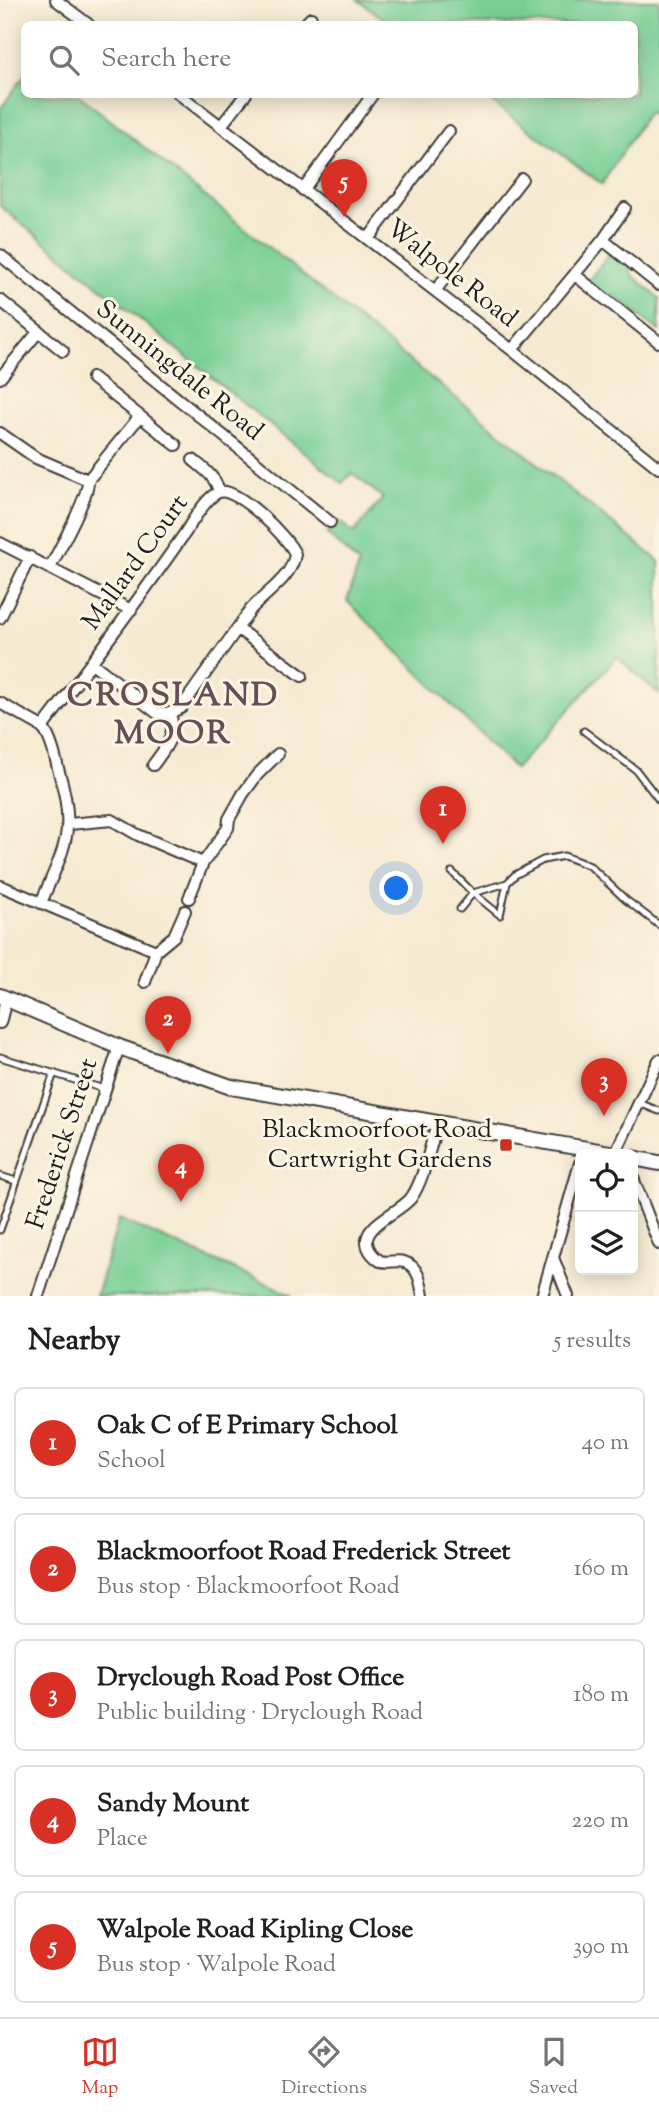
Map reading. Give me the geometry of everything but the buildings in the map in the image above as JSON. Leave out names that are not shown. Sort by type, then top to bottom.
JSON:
[{"type":"street","points":[[56,0],[84,21]]},
{"type":"street","name":"Walpole Road","points":[[184,98],[512,350],[659,468]]},
{"type":"street","points":[[221,126],[243,98]]},
{"type":"street","points":[[303,190],[370,98]]},
{"type":"street","points":[[368,239],[449,131]]},
{"type":"street","points":[[436,291],[522,179]]},
{"type":"street","points":[[512,350],[603,240],[625,208]]},
{"type":"street","points":[[603,240],[659,285]]},
{"type":"street","name":"Sunningdale Road","points":[[0,255],[330,522]]},
{"type":"street","points":[[575,275],[659,342]]},
{"type":"street","points":[[0,300],[63,351]]},
{"type":"street","points":[[0,378],[39,331]]},
{"type":"street","points":[[92,378],[176,445]]},
{"type":"street","points":[[50,568],[89,485],[88,480],[140,416]]},
{"type":"street","points":[[0,433],[36,458],[88,480]]},
{"type":"street","name":"Mallard Court","points":[[193,460],[211,475],[218,484],[219,492]]},
{"type":"street","name":"Mallard Court","points":[[42,728],[131,610],[201,509],[219,492]]},
{"type":"street","name":"Mallard Court","points":[[92,663],[157,713],[170,713],[181,708],[264,594],[288,572],[295,554],[291,544],[255,510],[231,494],[219,492]]},
{"type":"street","points":[[0,543],[131,610]]},
{"type":"street","points":[[0,618],[30,557]]},
{"type":"street","points":[[238,629],[302,676]]},
{"type":"street","points":[[0,703],[42,728],[49,737],[67,796],[69,824],[64,847],[41,903]]},
{"type":"street","points":[[153,765],[172,740],[173,725],[170,713]]},
{"type":"street","points":[[189,898],[203,863],[228,828],[229,819],[243,794],[278,754]]},
{"type":"street","points":[[69,824],[112,820],[138,835],[203,863]]},
{"type":"street","points":[[1,886],[156,951]]},
{"type":"street","points":[[145,982],[156,951],[174,936],[185,911]]},
{"type":"street","points":[[0,1023],[3,998],[118,1047],[231,1087],[575,1150]]},
{"type":"street","name":"Frederick Street","points":[[38,1296],[118,1047]]},
{"type":"street","points":[[618,1149],[659,1060]]},
{"type":"street","points":[[423,1296],[419,1278],[412,1266],[406,1262],[380,1261],[368,1248],[367,1238],[371,1229],[411,1198],[418,1186],[437,1124]]},
{"type":"street","points":[[638,1159],[659,1163]]},
{"type":"street","points":[[542,1296],[575,1182]]},
{"type":"street","points":[[638,1191],[659,1244]]},
{"type":"street","points":[[554,1260],[568,1296]]},
{"type":"lane","points":[[584,731],[636,770],[659,800]]},
{"type":"lane","points":[[460,909],[472,893],[507,883],[528,867],[543,860],[564,856],[590,866],[634,907],[659,925]]},
{"type":"lane","points":[[452,872],[472,893],[500,915],[507,883]]},
{"type":"lane","points":[[0,1057],[104,1089]]},
{"type":"lane","points":[[0,1230],[54,1073]]},
{"type":"lane","points":[[639,1103],[659,1111]]},
{"type":"lane","points":[[0,1176],[16,1181]]},
{"type":"green space","points":[[358,0],[659,0],[659,117],[648,112],[602,184],[486,98],[638,98],[638,21],[387,21]]},
{"type":"green space","points":[[21,80],[21,98],[83,98],[659,561],[659,694],[617,657],[515,769],[347,601],[359,564],[327,534],[340,522],[354,533],[383,498],[352,473],[342,483],[0,206],[0,109]]},
{"type":"green space","points":[[610,253],[630,268],[632,275],[659,298],[659,331],[613,295],[607,297],[588,281]]},
{"type":"green space","points":[[119,1219],[277,1288],[292,1296],[96,1296]]},
{"type":"place","name":"Walpole Road Kipling Close","points":[[344,217]]},
{"type":"place","name":"Oak C of E Primary School","points":[[443,844]]},
{"type":"place","name":"Blackmoorfoot Road Frederick Street","points":[[168,1054]]},
{"type":"place","name":"Dryclough Road Post Office","points":[[604,1116]]},
{"type":"place","name":"Blackmoorfoot Road Cartwright Gardens","points":[[506,1145]]},
{"type":"place","name":"Sandy Mount","points":[[181,1202]]},
{"type":"district","name":"CROSLAND MOOR","points":[[173,716]]}]
